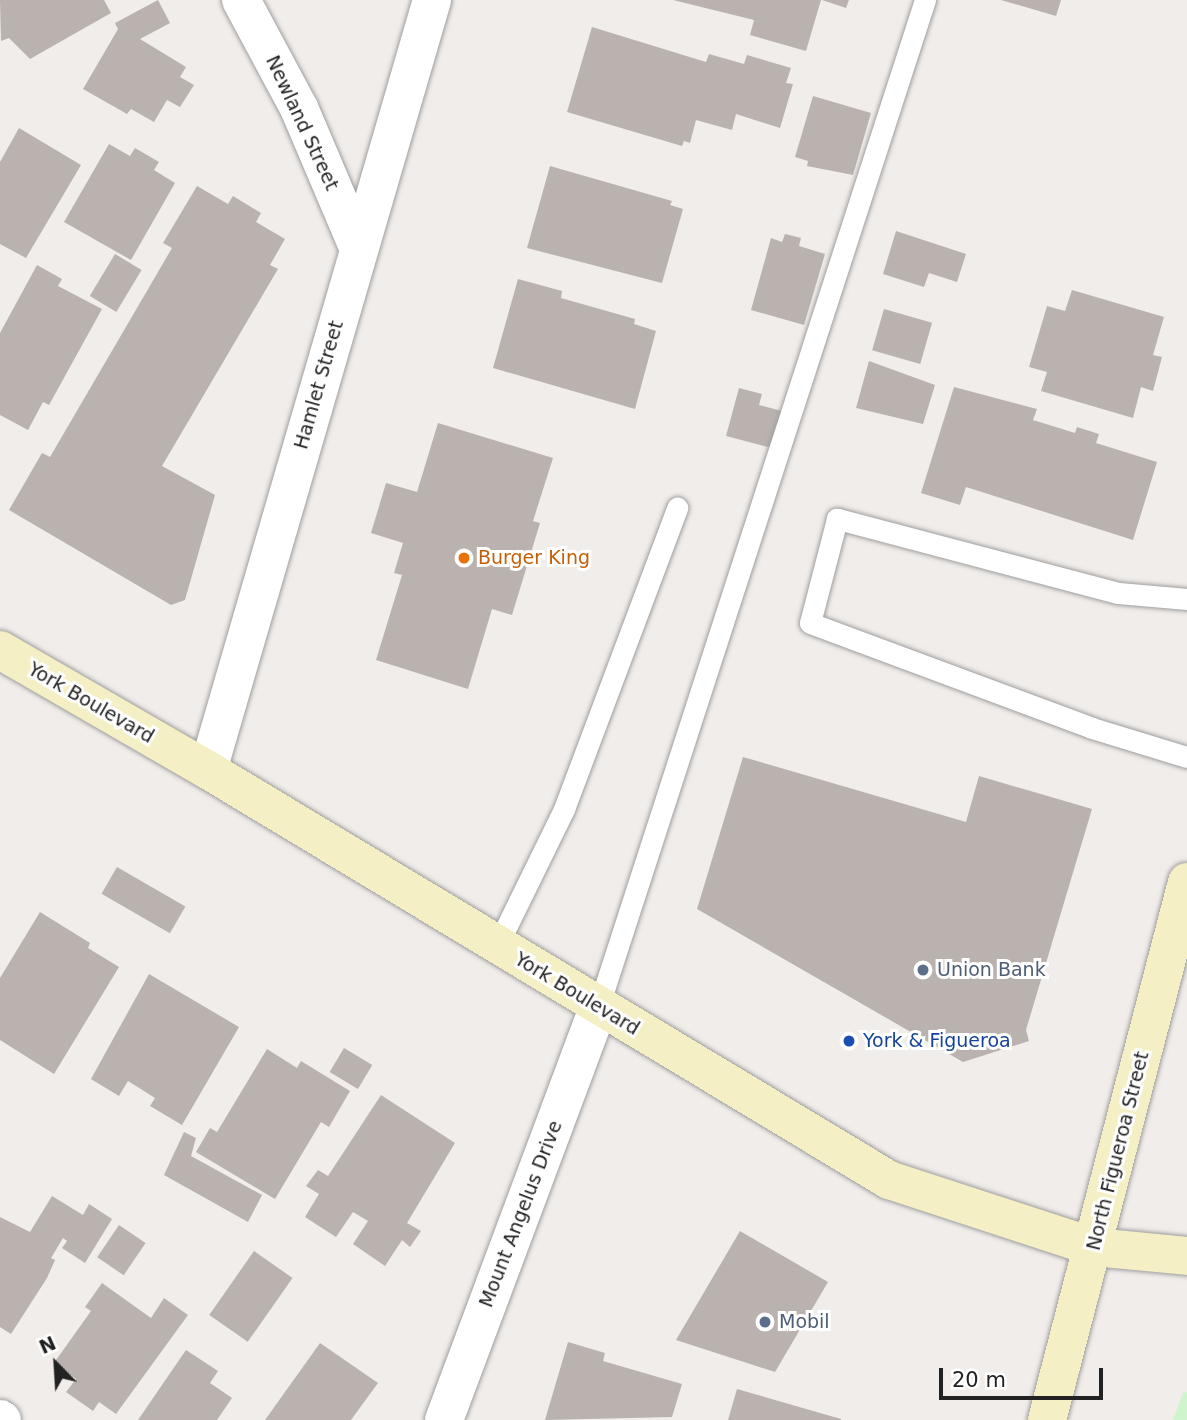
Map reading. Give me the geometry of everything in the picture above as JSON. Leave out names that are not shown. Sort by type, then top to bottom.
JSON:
[{"type":"main road","name":"York Boulevard","points":[[0,650],[208,770],[598,1008],[889,1180],[1094,1247],[1187,1256]]},
{"type":"main road","name":"North Figueroa Street","points":[[1047,1420],[1187,882]]},
{"type":"street","name":"Newland Street","points":[[241,0],[299,107],[358,247]]},
{"type":"street","name":"Hamlet Street","points":[[208,770],[432,0]]},
{"type":"street","name":"Mount Angelus Drive","points":[[444,1420],[598,1008]]},
{"type":"lane","points":[[598,1008],[925,0]]},
{"type":"lane","points":[[497,946],[564,809],[677,508]]},
{"type":"lane","points":[[1187,598],[1118,593],[836,519],[810,622],[1092,728],[1187,757]]},
{"type":"green space","points":[[1187,1392],[1187,1420],[1173,1420],[1183,1393]]},
{"type":"building","points":[[0,0],[104,0],[111,13],[30,59],[9,38],[1,41]]},
{"type":"building","points":[[158,0],[170,23],[140,39],[186,67],[180,77],[194,85],[180,107],[167,100],[154,122],[131,109],[127,114],[83,89],[118,29],[115,23]]},
{"type":"building","points":[[673,0],[821,0],[806,51],[750,35],[754,20]]},
{"type":"building","points":[[822,0],[849,0],[846,8]]},
{"type":"building","points":[[1001,0],[1061,0],[1056,16]]},
{"type":"building","points":[[592,27],[706,62],[709,54],[744,64],[747,55],[791,68],[786,83],[793,84],[780,128],[736,114],[732,130],[696,120],[690,143],[684,141],[682,146],[567,112]]},
{"type":"building","points":[[813,96],[871,113],[853,175],[807,166],[808,161],[795,157]]},
{"type":"building","points":[[19,128],[81,165],[26,258],[0,244],[0,162]]},
{"type":"building","points":[[109,144],[130,156],[135,148],[159,162],[154,170],[175,183],[131,260],[64,222]]},
{"type":"building","points":[[550,166],[672,201],[670,205],[683,209],[662,283],[527,248]]},
{"type":"building","points":[[197,186],[228,204],[233,196],[261,213],[256,222],[285,239],[270,265],[278,269],[162,466],[215,495],[185,600],[171,605],[9,510],[42,453],[50,457],[172,248],[163,243]]},
{"type":"building","points":[[896,231],[966,254],[957,282],[929,273],[924,287],[883,274]]},
{"type":"building","points":[[785,234],[801,238],[799,246],[825,254],[804,325],[751,310],[771,238],[782,242]]},
{"type":"building","points":[[115,254],[142,270],[116,312],[90,296]]},
{"type":"building","points":[[37,265],[62,279],[58,286],[102,309],[49,405],[43,402],[28,430],[0,415],[0,333]]},
{"type":"building","points":[[518,279],[562,291],[561,298],[635,319],[634,324],[656,331],[635,409],[493,368]]},
{"type":"building","points":[[1072,290],[1164,317],[1153,355],[1162,357],[1153,391],[1141,387],[1133,418],[1041,391],[1047,372],[1029,367],[1047,306],[1065,311]]},
{"type":"building","points":[[884,309],[932,323],[920,364],[872,350]]},
{"type":"building","points":[[869,361],[935,385],[923,424],[856,408]]},
{"type":"building","points":[[954,387],[1037,409],[1033,420],[1075,433],[1077,427],[1099,434],[1096,443],[1157,462],[1133,540],[966,487],[960,505],[921,493]]},
{"type":"building","points":[[739,388],[762,394],[759,405],[782,411],[772,448],[726,436]]},
{"type":"building","name":"Burger King","points":[[438,423],[553,458],[533,521],[540,523],[512,615],[492,609],[468,689],[376,660],[402,575],[394,573],[403,543],[371,533],[386,483],[417,492]]},
{"type":"building","name":"Union Bank","points":[[743,757],[966,822],[979,776],[1092,809],[1026,1030],[1029,1041],[963,1062],[697,909]]},
{"type":"building","points":[[117,867],[185,906],[170,933],[102,894]]},
{"type":"building","points":[[40,912],[90,943],[88,948],[119,967],[54,1074],[0,1040],[0,978]]},
{"type":"building","points":[[149,974],[239,1027],[182,1125],[150,1106],[155,1098],[128,1081],[119,1096],[91,1079]]},
{"type":"building","points":[[344,1048],[372,1065],[358,1089],[330,1072]]},
{"type":"building","points":[[267,1049],[297,1068],[301,1061],[350,1091],[329,1127],[321,1122],[275,1199],[196,1152],[210,1128],[217,1132]]},
{"type":"building","points":[[381,1095],[455,1143],[407,1223],[421,1231],[410,1247],[402,1240],[385,1266],[353,1244],[368,1221],[353,1212],[336,1237],[305,1217],[319,1194],[306,1186],[318,1170],[328,1176]]},
{"type":"building","points":[[184,1132],[196,1138],[191,1156],[262,1195],[248,1222],[164,1175]]},
{"type":"building","points":[[52,1196],[83,1215],[89,1204],[112,1219],[85,1263],[62,1248],[67,1241],[63,1238],[51,1258],[55,1260],[47,1278],[11,1334],[0,1327],[0,1217],[30,1232]]},
{"type":"building","points":[[119,1225],[146,1243],[124,1275],[97,1257]]},
{"type":"building","points":[[740,1231],[828,1282],[775,1372],[676,1340]]},
{"type":"building","points":[[254,1251],[293,1278],[248,1342],[209,1315]]},
{"type":"building","points":[[102,1283],[151,1318],[164,1298],[188,1315],[116,1414],[99,1402],[93,1411],[66,1392],[76,1379],[54,1363],[91,1311],[85,1307]]},
{"type":"building","points":[[568,1342],[605,1353],[603,1361],[682,1384],[672,1417],[545,1420]]},
{"type":"building","points":[[320,1343],[378,1383],[351,1420],[265,1420]]},
{"type":"building","points":[[186,1350],[218,1371],[210,1383],[232,1398],[217,1420],[138,1420]]},
{"type":"building","points":[[737,1389],[841,1419],[841,1420],[728,1420]]},
{"type":"place","name":"Burger King","points":[[464,558]]},
{"type":"place","name":"Union Bank","points":[[923,970]]},
{"type":"place","name":"York & Figueroa","points":[[849,1041]]},
{"type":"place","name":"Mobil","points":[[765,1322]]}]
